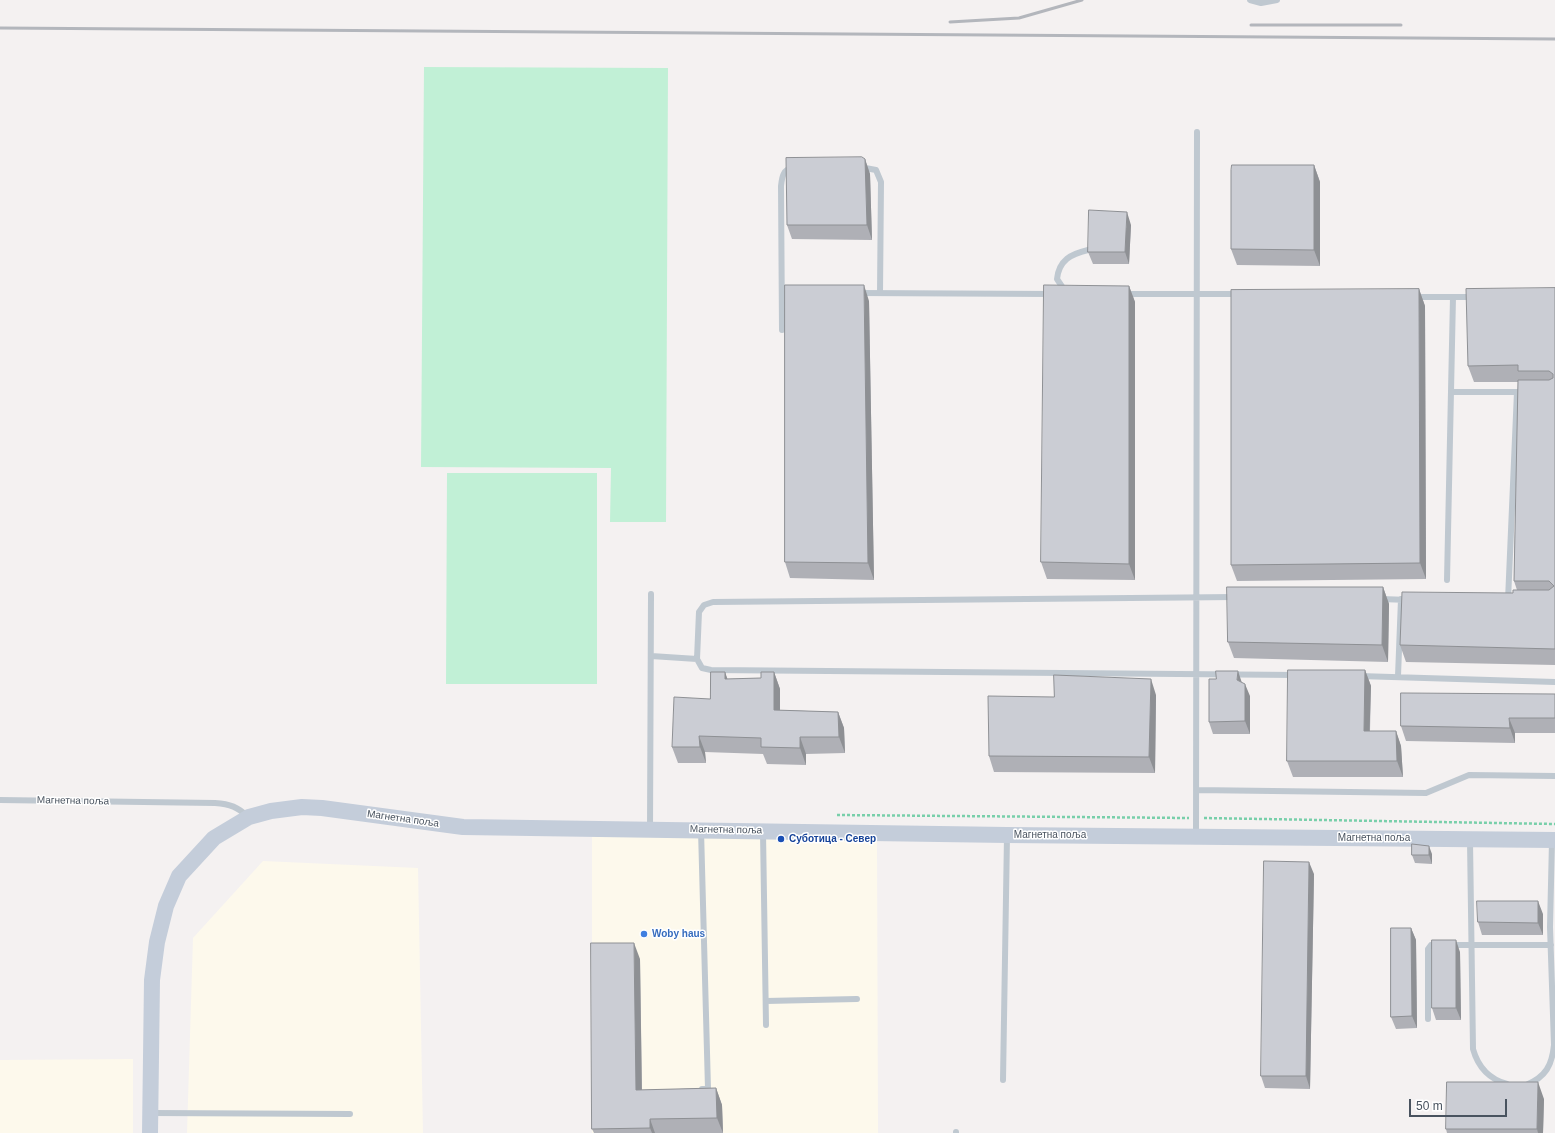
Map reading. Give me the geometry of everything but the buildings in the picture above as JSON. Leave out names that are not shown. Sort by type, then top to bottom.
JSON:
[{"type":"street","name":"Магнетна поља","points":[[249,817],[271,811],[302,807],[322,808],[463,827],[1007,835],[1553,840]]},
{"type":"street","points":[[150,1133],[152,980],[157,942],[166,906],[180,876],[199,852],[214,838],[230,827],[249,817]]},
{"type":"lane","points":[[1250,0],[1261,3],[1278,0]]},
{"type":"lane","points":[[1196,837],[1197,132]]},
{"type":"lane","points":[[852,167],[872,168],[878,173],[882,182],[880,293]]},
{"type":"lane","points":[[782,330],[782,179],[789,168],[799,168]]},
{"type":"lane","points":[[1067,294],[1057,279],[1059,267],[1067,257],[1073,253],[1088,250]]},
{"type":"lane","points":[[782,292],[789,292]]},
{"type":"lane","points":[[850,293],[1075,294]]},
{"type":"lane","points":[[1120,294],[1243,294]]},
{"type":"lane","points":[[1406,297],[1484,297]]},
{"type":"lane","points":[[1447,580],[1453,297]]},
{"type":"lane","points":[[1451,392],[1525,392]]},
{"type":"lane","points":[[1508,601],[1517,392]]},
{"type":"lane","points":[[650,830],[651,594]]},
{"type":"lane","points":[[1244,597],[1196,596],[713,602],[704,605],[699,612],[696,659],[702,668],[711,670],[1305,675]]},
{"type":"lane","points":[[1378,599],[1416,600]]},
{"type":"lane","points":[[1398,676],[1401,599]]},
{"type":"lane","points":[[1500,601],[1516,601]]},
{"type":"lane","points":[[651,656],[696,659]]},
{"type":"lane","points":[[1352,676],[1398,676],[1555,682]]},
{"type":"lane","points":[[1196,790],[1426,793],[1469,775],[1555,776]]},
{"type":"lane","name":"Магнетна поља","points":[[0,800],[215,803],[228,804],[238,808],[249,817]]},
{"type":"lane","points":[[693,1089],[708,1089],[701,830]]},
{"type":"lane","points":[[763,831],[766,1025]]},
{"type":"lane","points":[[1003,1080],[1007,835]]},
{"type":"lane","points":[[1470,839],[1472,1042],[1476,1060],[1482,1069],[1497,1081],[1510,1085],[1525,1085],[1536,1081],[1547,1071],[1553,1060],[1554,1045],[1551,945],[1553,840]]},
{"type":"lane","points":[[1428,1019],[1429,946],[1436,944],[1551,945]]},
{"type":"lane","points":[[766,1001],[857,999]]},
{"type":"lane","points":[[150,1113],[350,1114]]},
{"type":"shaded area","points":[[592,836],[877,838],[878,1133],[592,1133]]},
{"type":"shaded area","points":[[263,861],[418,868],[423,1133],[187,1133],[193,938]]},
{"type":"shaded area","points":[[133,1059],[133,1133],[0,1133],[0,1060]]},
{"type":"green space","points":[[424,67],[668,68],[666,522],[610,522],[611,468],[421,467]]},
{"type":"green space","points":[[447,473],[597,473],[597,684],[446,684]]},
{"type":"railway","points":[[950,22],[1019,18],[1082,0]]},
{"type":"railway","points":[[1251,25],[1401,25]]},
{"type":"railway","points":[[0,28],[1555,39]]},
{"type":"place","name":"Суботица - Север","points":[[781,839]]},
{"type":"place","name":"Woby haus","points":[[644,934]]}]
